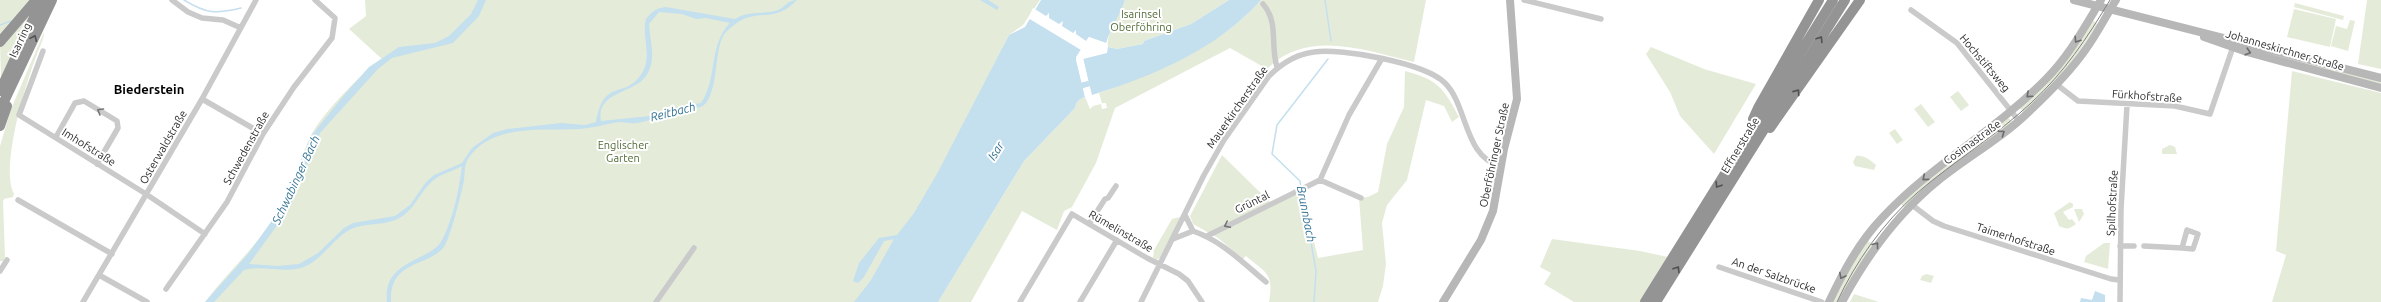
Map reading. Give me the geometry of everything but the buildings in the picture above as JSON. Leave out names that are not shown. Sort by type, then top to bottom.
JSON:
[{"type":"highway","points":[[1750,142],[1758,108],[1819,0]]},
{"type":"highway","name":"Effnerstraße","points":[[1656,302],[1833,0]]},
{"type":"highway","name":"Effnerstraße","points":[[1645,302],[1844,0]]},
{"type":"highway","points":[[1750,142],[1776,121],[1860,0]]},
{"type":"highway","points":[[0,42],[41,4]]},
{"type":"highway","name":"Isarring","points":[[0,110],[20,70],[41,4]]},
{"type":"highway","name":"Isarring","points":[[0,91],[41,4]]},
{"type":"highway","points":[[0,126],[20,70]]},
{"type":"main road","name":"Oberföhringer Straße","points":[[1442,302],[1481,240],[1490,222],[1501,166],[1517,99],[1510,0]]},
{"type":"main road","name":"Johanneskirchner Straße","points":[[2074,0],[2099,3],[2110,10],[2235,44],[2381,88]]},
{"type":"main road","name":"Cosimastraße","points":[[1842,302],[1872,250],[1912,205],[1939,180],[2019,121],[2056,84],[2086,50],[2116,0]]},
{"type":"main road","name":"Cosimastraße","points":[[1829,302],[1852,259],[1882,218],[1928,175],[2011,111],[2058,65],[2077,41],[2099,3]]},
{"type":"main road","name":"Johanneskirchner Straße","points":[[2235,44],[2381,78]]},
{"type":"street","points":[[172,0],[195,15],[211,20],[224,20],[241,28]]},
{"type":"street","name":"Osterwaldstraße","points":[[84,302],[202,99],[256,0]]},
{"type":"street","name":"Schwedenstraße","points":[[166,289],[205,234],[238,182],[263,134],[303,73],[332,38],[335,18],[316,0]]},
{"type":"street","points":[[1524,0],[1601,19]]},
{"type":"street","points":[[1263,4],[1270,13],[1273,23],[1273,51],[1277,67]]},
{"type":"street","name":"Hochstiftsweg","points":[[1911,10],[1957,43],[2019,121]]},
{"type":"street","name":"Fürkhofstraße","points":[[2056,84],[2078,100],[2127,105],[2175,106],[2210,114],[2216,101],[2235,44]]},
{"type":"street","name":"Imhofstraße","points":[[44,51],[19,115],[146,194],[205,234]]},
{"type":"street","name":"Mauerkircherstraße","points":[[1141,302],[1224,140],[1277,67],[1302,54],[1313,52],[1339,52],[1423,69],[1439,78],[1457,100],[1469,133],[1480,153],[1489,162],[1501,166]]},
{"type":"street","points":[[1361,198],[1320,180],[1348,115],[1381,60]]},
{"type":"street","points":[[202,99],[263,134]]},
{"type":"street","points":[[56,137],[75,103],[79,101],[84,101],[117,121],[118,128],[97,164]]},
{"type":"street","name":"Spilhofstraße","points":[[2120,302],[2120,246],[2127,105]]},
{"type":"street","name":"Grüntal","points":[[1207,236],[1320,180]]},
{"type":"street","points":[[1089,224],[1105,199],[1108,198],[1116,186]]},
{"type":"street","points":[[18,200],[112,254]]},
{"type":"street","name":"Taimerhofstraße","points":[[1912,205],[1932,221],[1944,226],[2111,280],[2119,280]]},
{"type":"street","name":"Rümelinstraße","points":[[1020,302],[1072,214],[1188,281],[1202,302]]},
{"type":"street","points":[[1185,215],[1193,231]]},
{"type":"street","points":[[1173,239],[1193,231],[1207,236],[1218,242],[1266,282]]},
{"type":"street","points":[[1080,302],[1117,240]]},
{"type":"street","points":[[2120,246],[2134,246]]},
{"type":"street","points":[[2144,246],[2182,248]]},
{"type":"street","points":[[656,302],[694,248]]},
{"type":"street","points":[[0,271],[7,260]]},
{"type":"street","name":"An der Salzbrücke","points":[[1719,267],[1822,302]]},
{"type":"street","points":[[99,275],[147,302]]},
{"type":"green space","points":[[0,0],[34,0],[0,39]]},
{"type":"green space","name":"Englischer Garten","points":[[365,0],[1040,0],[1023,25],[1009,35],[917,216],[857,302],[205,302],[256,243],[271,222],[283,202],[315,128],[332,106],[353,84],[373,65],[382,59],[349,29],[366,16]]},
{"type":"green space","name":"Isarinsel Oberföhring","points":[[1125,0],[1229,0],[1191,24],[1144,41],[1143,44],[1117,49],[1108,47],[1111,30]]},
{"type":"green space","points":[[1261,0],[1426,0],[1414,62],[1357,49],[1338,46],[1319,46],[1301,49],[1283,56],[1267,69],[1230,48],[1115,108],[1096,163],[1072,207],[1064,211],[1057,230],[1022,211],[971,302],[938,302],[1024,161],[1075,108],[1078,101],[1085,97],[1090,109],[1093,106],[1101,104],[1102,109],[1107,108],[1106,103],[1102,103],[1099,93],[1165,67],[1207,45],[1245,17]]},
{"type":"green space","points":[[2367,0],[2381,0],[2381,69],[2358,64]]},
{"type":"green space","points":[[2295,3],[2344,16],[2343,20],[2294,7]]},
{"type":"green space","points":[[33,8],[1,80],[0,45]]},
{"type":"green space","points":[[2294,9],[2336,19],[2330,47],[2287,37]]},
{"type":"green space","points":[[2092,20],[2098,24],[2066,71],[2024,113],[2019,107]]},
{"type":"green space","points":[[2350,20],[2355,21],[2348,51],[2331,46],[2336,26],[2347,29]]},
{"type":"green space","points":[[44,32],[43,40],[26,85],[12,146],[10,182],[14,194],[13,197],[4,199],[3,201],[5,257],[3,261],[0,261],[0,146],[11,109]]},
{"type":"green space","points":[[1651,47],[1704,69],[1756,84],[1714,154],[1680,116],[1670,92],[1646,54]]},
{"type":"green space","points":[[2266,53],[2381,81],[2381,85]]},
{"type":"green space","points":[[1405,71],[1425,78],[1438,86],[1444,92],[1459,117],[1452,122],[1444,106],[1426,100],[1407,180],[1387,205],[1382,223],[1386,264],[1383,286],[1378,302],[1269,302],[1270,285],[1267,274],[1246,256],[1243,259],[1218,238],[1193,224],[1190,216],[1222,155],[1273,205],[1302,192],[1318,258],[1363,250],[1359,198],[1368,197],[1378,192],[1387,144],[1404,107]]},
{"type":"green space","points":[[2292,71],[2381,93],[2381,302],[2272,302],[2286,255],[2276,251]]},
{"type":"green space","points":[[1958,91],[1969,105],[1961,111],[1950,97]]},
{"type":"green space","points":[[1921,104],[1935,122],[1928,127],[1914,109]]},
{"type":"green space","points":[[2008,117],[2012,122],[1906,209],[1899,202]]},
{"type":"green space","points":[[1895,129],[1903,140],[1897,144],[1889,133]]},
{"type":"green space","points":[[2170,145],[2175,147],[2177,154],[2162,154],[2162,149]]},
{"type":"green space","points":[[1856,156],[1864,157],[1871,161],[1876,165],[1874,170],[1855,166],[1853,162]]},
{"type":"green space","points":[[2070,202],[2073,204],[2073,207],[2063,212],[2069,220],[2072,219],[2076,224],[2070,228],[2064,228],[2059,226],[2054,213]]},
{"type":"green space","points":[[2074,209],[2082,209],[2084,214],[2079,222]]},
{"type":"green space","points":[[1180,217],[1163,255],[1157,260],[1153,258],[1154,250],[1172,219]]},
{"type":"green space","points":[[1552,239],[1640,251],[1668,257],[1640,302],[1574,302],[1544,284],[1551,273],[1540,267]]},
{"type":"green space","points":[[1867,240],[1874,246],[1840,302],[1831,302]]},
{"type":"green space","points":[[2104,243],[2110,243],[2108,269],[2084,262],[2086,256]]},
{"type":"green space","points":[[1926,274],[1934,276],[1931,283],[1920,280],[1922,276]]},
{"type":"green space","points":[[1854,294],[1879,302],[1850,302]]},
{"type":"water","points":[[478,0],[486,0],[479,16],[453,43],[392,58],[378,69],[320,133],[289,209],[249,264],[277,266],[299,264],[318,253],[344,228],[353,223],[395,216],[410,205],[426,182],[434,175],[462,163],[472,148],[493,133],[507,129],[561,123],[585,125],[596,122],[599,108],[604,99],[609,94],[634,83],[644,69],[647,55],[645,34],[646,19],[657,9],[666,7],[735,19],[746,14],[778,10],[791,1],[797,0],[778,13],[746,18],[735,24],[726,32],[722,38],[720,46],[710,96],[706,103],[701,107],[670,113],[637,123],[619,122],[580,129],[519,131],[490,139],[478,147],[468,159],[466,164],[458,204],[444,247],[429,258],[403,271],[396,278],[392,288],[391,302],[387,302],[387,288],[392,277],[399,269],[428,253],[442,240],[455,204],[462,166],[430,183],[411,209],[401,217],[387,222],[353,228],[340,236],[314,261],[301,268],[287,270],[258,268],[244,270],[214,302],[205,302],[248,254],[271,222],[287,195],[311,136],[369,67],[399,47],[435,43],[449,36],[471,14]],"holes":[[[659,12],[682,14],[696,19],[706,18],[730,23],[723,32],[719,41],[710,83],[701,103],[673,108],[650,116],[601,121],[601,111],[604,104],[610,98],[641,82],[649,70],[652,57],[649,24]]]},
{"type":"water","points":[[980,0],[988,0],[999,7],[997,10]]},
{"type":"water","name":"Isar","points":[[1041,0],[1125,0],[1106,43],[1089,37],[1076,57],[1085,97],[1078,101],[1075,108],[1024,161],[938,302],[854,302],[871,280],[894,239],[884,241],[864,277],[858,283],[853,281],[859,263],[879,238],[897,235],[914,213],[938,172],[1009,35],[1025,27]]},
{"type":"water","points":[[1229,0],[1261,0],[1225,33],[1205,47],[1161,70],[1092,95],[1083,59],[1107,53],[1108,47],[1117,49],[1143,44],[1144,41],[1191,24]]},
{"type":"water","points":[[2095,291],[2105,295],[2105,302],[2080,302],[2081,298],[2092,300]]},
{"type":"pier","points":[[1033,8],[1046,16],[1049,13],[1049,18],[1059,24],[1063,21],[1062,26],[1073,33],[1076,30],[1076,34],[1086,41],[1089,37],[1108,44],[1090,39],[1078,57],[1087,96],[1085,97],[1076,60],[1081,50],[1028,18]]},
{"type":"pier","points":[[1083,57],[1091,95],[1090,96],[1081,60]]},
{"type":"waterway","points":[[184,0],[192,5],[212,12],[241,8]]},
{"type":"waterway","name":"Brunnbach","points":[[1325,0],[1331,41]]},
{"type":"waterway","points":[[0,25],[11,21]]},
{"type":"waterway","name":"Brunnbach","points":[[1301,188],[1300,181],[1272,154],[1277,125],[1328,59]]},
{"type":"waterway","points":[[1076,87],[1095,82]]},
{"type":"waterway","name":"Brunnbach","points":[[1302,191],[1316,271],[1314,302]]},
{"type":"tram line","points":[[1837,302],[1844,287],[1871,243],[1893,217],[1917,193],[2018,115],[2043,92],[2054,80],[2093,28],[2110,0]]},
{"type":"district","name":"Biederstein","points":[[149,89]]},
{"type":"water label","name":"Reitbach","points":[[673,112]]},
{"type":"water label","name":"Schwabinger Bach","points":[[296,180]]}]
